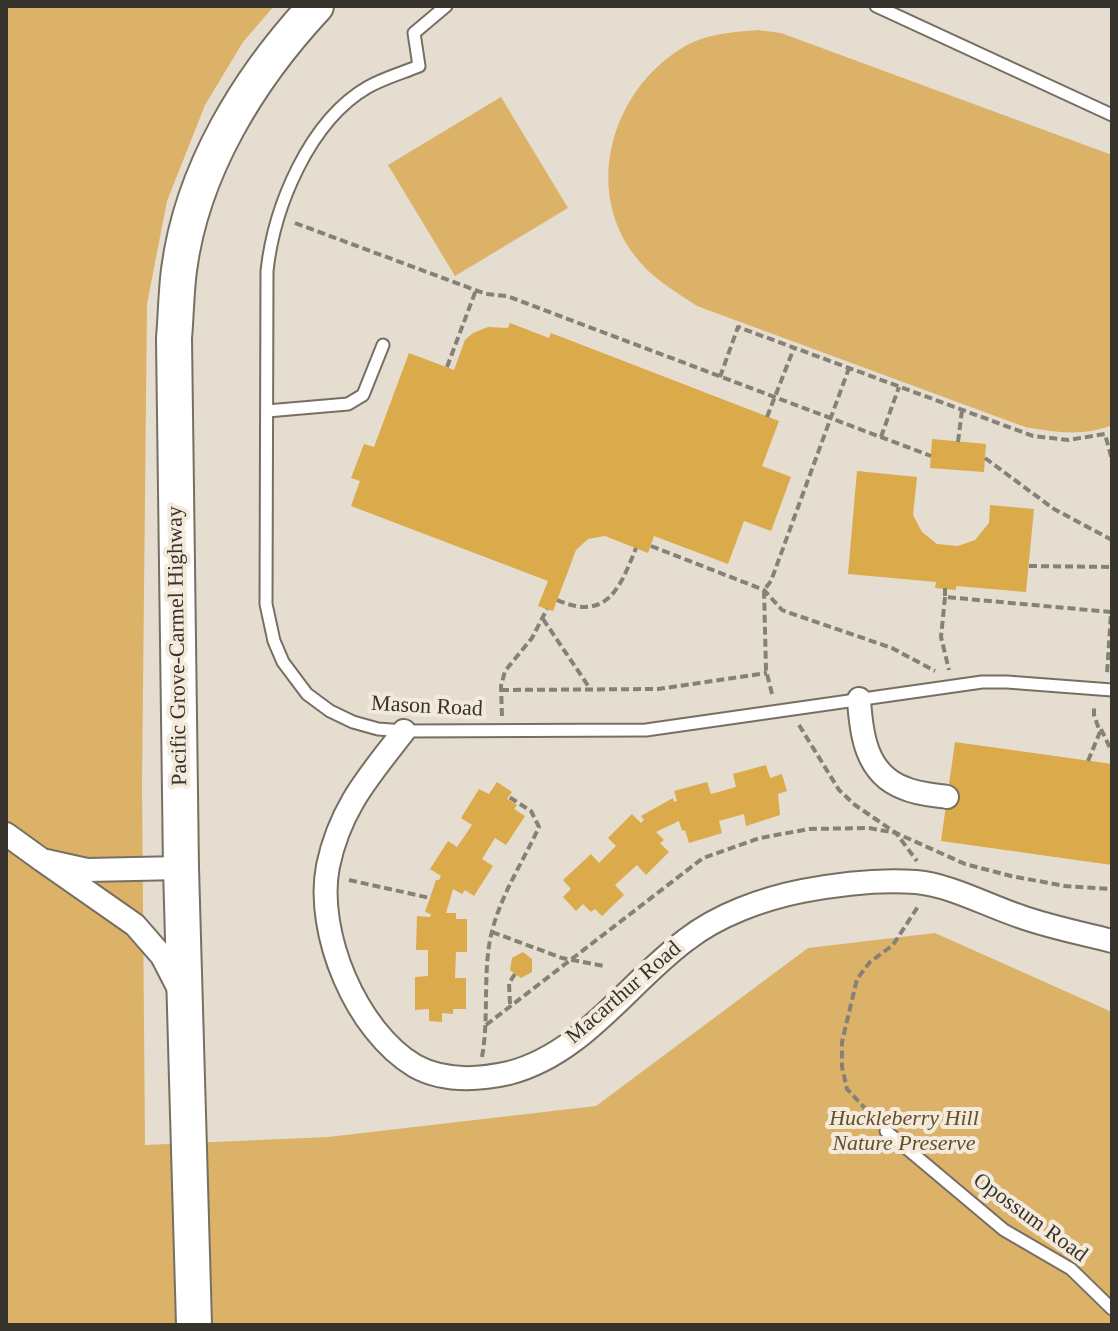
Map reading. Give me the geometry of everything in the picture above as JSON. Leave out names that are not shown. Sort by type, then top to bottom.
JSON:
[{"type":"main road","name":"Pacific Grove-Carmel Highway","points":[[194,1325],[181,868],[174,338],[179,268],[194,208],[220,140],[254,82],[316,6]]},
{"type":"street","points":[[859,699],[860,728],[865,750],[874,765],[903,788],[947,797]]},
{"type":"street","name":"Macarthur Road","points":[[404,731],[347,808],[336,836],[327,875],[325,906],[333,946],[348,984],[367,1017],[391,1046],[416,1066],[442,1076],[478,1079],[512,1072],[547,1057],[579,1037],[687,938],[729,915],[768,899],[800,891],[917,882],[1024,918],[1112,941]]},
{"type":"street","points":[[6,834],[148,937],[173,976],[185,1002]]},
{"type":"street","points":[[42,860],[87,870],[181,868]]},
{"type":"lane","name":"Mason Road","points":[[446,6],[414,33],[419,66],[367,88],[336,115],[297,168],[270,245],[267,271],[266,604],[274,641],[283,662],[307,694],[330,711],[378,729],[503,731],[646,730],[953,685],[1007,682],[1107,690]]},
{"type":"lane","points":[[876,6],[1112,115]]},
{"type":"lane","points":[[267,411],[348,404],[363,395],[383,345]]},
{"type":"lane","name":"Opossum Road","points":[[886,1131],[1004,1230],[1071,1269],[1112,1309]]},
{"type":"path","points":[[278,217],[476,290],[507,296],[931,456]]},
{"type":"path","points":[[447,367],[476,290]]},
{"type":"path","points":[[720,377],[738,327],[1033,436],[1068,440],[1105,434],[1112,460]]},
{"type":"path","points":[[767,417],[794,348]]},
{"type":"path","points":[[764,641],[764,590],[771,581],[849,368]]},
{"type":"path","points":[[881,438],[899,387]]},
{"type":"path","points":[[958,442],[962,410]]},
{"type":"path","points":[[985,458],[1054,509],[1112,540]]},
{"type":"path","points":[[651,546],[764,590],[782,610],[892,648],[925,663],[953,685]]},
{"type":"path","points":[[557,600],[574,608],[605,602],[616,593],[636,548]]},
{"type":"path","points":[[1029,566],[1112,567]]},
{"type":"path","points":[[945,588],[941,637],[953,685]]},
{"type":"path","points":[[945,597],[1111,612],[1107,690],[1094,706],[1094,715],[1112,752]]},
{"type":"path","points":[[503,731],[501,690],[505,671],[532,638],[547,609]]},
{"type":"path","points":[[543,619],[591,690]]},
{"type":"path","points":[[501,690],[658,689],[767,673]]},
{"type":"path","points":[[1088,761],[1099,727]]},
{"type":"path","points":[[816,754],[839,790],[896,833],[965,864],[1011,876],[1065,886],[1112,889]]},
{"type":"path","points":[[478,1079],[486,1025],[487,964],[492,932],[504,896],[539,827],[531,811],[509,797]]},
{"type":"path","points":[[486,1025],[703,858],[760,838],[809,829],[869,828],[896,833],[924,869]]},
{"type":"path","points":[[327,875],[430,898]]},
{"type":"path","points":[[886,1131],[847,1089],[842,1067],[842,1042],[857,979],[870,962],[893,945],[922,899]]},
{"type":"path","points":[[492,932],[570,960],[604,966]]},
{"type":"path","points":[[510,1004],[509,983],[515,974]]},
{"type":"green space","name":"Huckleberry Hill Nature Preserve","points":[[6,6],[274,6],[243,42],[205,105],[167,201],[147,304],[142,785],[145,1145],[328,1137],[596,1106],[808,948],[935,933],[1112,1012],[1112,1325],[6,1325]]},
{"type":"green space","points":[[758,30],[781,33],[1112,155],[1112,425],[1079,432],[1025,427],[697,306],[641,264],[619,229],[611,201],[609,172],[613,143],[623,115],[638,89],[658,66],[682,48],[709,37]]},
{"type":"green space","points":[[501,97],[568,208],[455,276],[388,165]]},
{"type":"building","points":[[510,323],[549,338],[551,333],[779,421],[762,466],[791,477],[771,531],[744,521],[728,564],[654,536],[648,553],[605,536],[588,539],[576,550],[553,611],[538,606],[548,581],[351,506],[360,481],[351,478],[364,444],[374,447],[409,353],[454,370],[465,340],[473,333],[488,327],[508,328]]},
{"type":"building","points":[[932,439],[986,444],[984,472],[930,468]]},
{"type":"building","points":[[857,471],[917,477],[913,515],[922,532],[937,544],[958,546],[975,540],[989,523],[990,505],[1034,509],[1026,592],[956,586],[956,590],[935,588],[936,582],[848,574]]},
{"type":"building","points":[[955,742],[1112,764],[1112,865],[941,841]]},
{"type":"building","points":[[766,765],[770,778],[782,774],[787,791],[778,794],[780,815],[746,826],[744,814],[719,821],[722,833],[689,843],[679,821],[656,832],[664,840],[660,843],[669,852],[646,875],[637,865],[615,885],[624,895],[602,916],[595,909],[591,912],[583,904],[576,911],[563,897],[571,889],[563,880],[591,854],[599,863],[616,846],[608,838],[632,814],[641,823],[644,820],[641,816],[673,798],[674,802],[677,801],[674,791],[707,782],[711,794],[736,787],[733,774]]},
{"type":"building","points":[[497,782],[512,792],[507,799],[517,805],[514,809],[525,816],[506,845],[495,838],[482,859],[493,866],[474,896],[465,890],[462,894],[453,889],[446,913],[456,913],[456,919],[467,919],[467,952],[456,952],[455,978],[466,978],[466,1009],[453,1009],[453,1014],[442,1013],[442,1022],[429,1021],[429,1009],[415,1010],[415,977],[428,976],[428,950],[416,950],[417,916],[430,917],[431,914],[425,912],[436,880],[441,876],[430,869],[448,841],[457,847],[472,825],[461,818],[479,789],[489,794]]},
{"type":"building","points":[[523,952],[532,959],[532,972],[521,978],[510,970],[512,958]]}]
